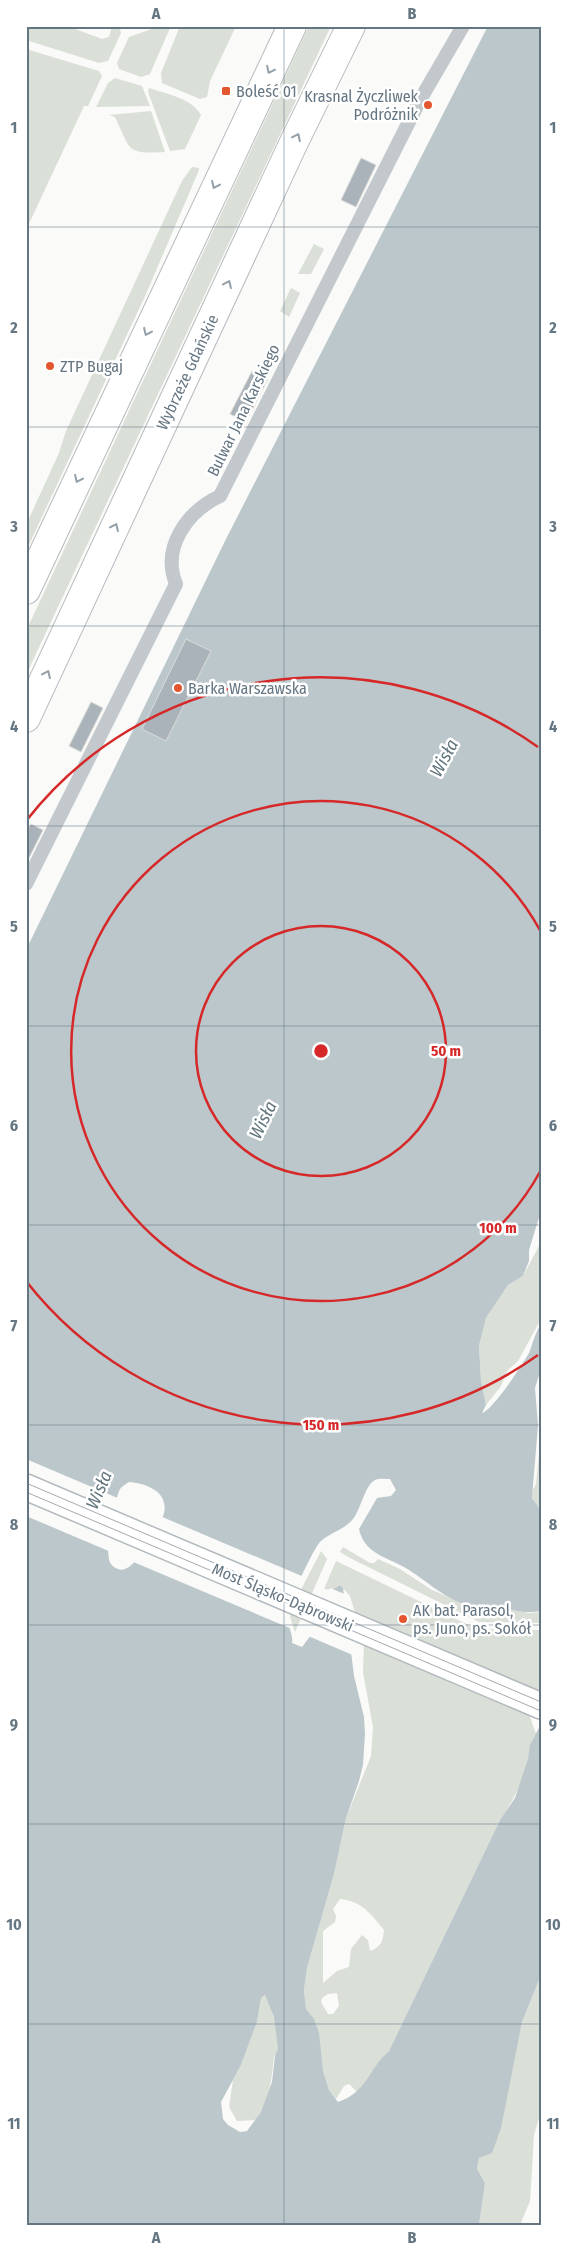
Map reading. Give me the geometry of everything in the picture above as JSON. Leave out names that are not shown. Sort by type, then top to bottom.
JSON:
[{"type":"main road","points":[[26,590],[292,26]]},
{"type":"main road","name":"Wybrzeże Gdańskie","points":[[26,718],[294,142],[351,26]]},
{"type":"main road","name":"Most Śląsko-Dąbrowski","points":[[26,1487],[541,1706]]},
{"type":"street","name":"Bulwar Jana Karskiego","points":[[26,884],[176,584],[172,569],[172,558],[178,537],[190,516],[220,496],[420,100],[463,26]]},
{"type":"shaded area","points":[[26,26],[67,26],[102,39],[109,37],[112,26],[118,27],[121,33],[108,61],[99,63],[26,40]]},
{"type":"shaded area","points":[[160,26],[170,28],[150,74],[141,77],[119,69],[117,63],[129,37]]},
{"type":"shaded area","points":[[180,26],[236,26],[210,81],[207,97],[200,99],[162,83],[161,73]]},
{"type":"shaded area","points":[[309,26],[331,26],[26,675],[26,631]]},
{"type":"shaded area","points":[[26,49],[99,71],[102,76],[88,106],[84,106],[26,230]]},
{"type":"shaded area","points":[[115,78],[142,86],[150,106],[96,107],[108,83]]},
{"type":"shaded area","points":[[149,88],[191,104],[201,115],[185,149],[170,151],[148,92]]},
{"type":"shaded area","points":[[151,111],[165,152],[143,152],[131,148],[115,117],[109,115]]},
{"type":"shaded area","points":[[192,167],[199,168],[199,170],[146,294],[26,551],[26,525],[59,453],[66,431],[182,181]]},
{"type":"shaded area","points":[[314,244],[324,249],[311,274],[298,274]]},
{"type":"shaded area","points":[[291,288],[300,293],[289,317],[280,311]]},
{"type":"shaded area","points":[[541,1242],[541,1319],[518,1361],[507,1371],[501,1386],[486,1405],[481,1381],[479,1346],[486,1318],[508,1285],[523,1276]]},
{"type":"shaded area","points":[[541,1434],[541,1511],[535,1505],[532,1495],[536,1484]]},
{"type":"shaded area","points":[[343,1547],[370,1563],[374,1563],[378,1559],[400,1569],[432,1590],[458,1601],[485,1608],[497,1607],[529,1613],[541,1612],[541,1623],[479,1622],[350,1558],[340,1552]]},
{"type":"shaded area","points":[[321,1551],[327,1559],[295,1632],[290,1617],[291,1609]]},
{"type":"shaded area","points":[[336,1561],[477,1629],[541,1630],[541,1696],[530,1717],[536,1734],[531,1744],[526,1768],[520,1784],[500,1820],[389,2051],[362,2088],[357,2092],[349,2084],[344,2086],[336,2099],[329,2090],[323,2071],[321,2058],[306,2009],[304,1990],[307,1968],[334,1874],[346,1818],[371,1756],[373,1727],[363,1672],[364,1642],[350,1596],[340,1585],[332,1590],[324,1589]],"holes":[[[340,1899],[354,1902],[365,1909],[384,1930],[383,1937],[381,1943],[370,1951],[368,1940],[362,1935],[351,1949],[349,1967],[337,1971],[323,1983],[323,1931],[335,1922],[336,1916],[333,1909]],[[337,1993],[339,2006],[333,2014],[328,2014],[321,2002],[322,1998],[328,1994]]]},
{"type":"shaded area","points":[[541,1975],[541,2111],[534,2135],[530,2201],[520,2225],[479,2225],[485,2183],[477,2169],[479,2158],[513,2065],[522,2022]]},
{"type":"shaded area","points":[[265,1995],[275,2020],[278,2034],[278,2048],[274,2058],[269,2090],[261,2113],[256,2120],[237,2121],[229,2107],[233,2080],[241,2065],[257,2022],[261,1998]]},
{"type":"water","name":"Wisła","points":[[488,26],[541,26],[541,1211],[529,1250],[529,1261],[523,1276],[508,1285],[486,1318],[479,1346],[481,1381],[486,1405],[482,1413],[500,1396],[520,1367],[529,1353],[541,1324],[541,1369],[535,1388],[538,1425],[532,1498],[541,1511],[541,1611],[525,1612],[499,1607],[476,1607],[454,1600],[404,1567],[371,1549],[366,1544],[359,1529],[377,1498],[391,1496],[396,1490],[390,1479],[378,1479],[368,1487],[353,1519],[318,1545],[297,1585],[286,1614],[292,1635],[292,1643],[302,1647],[311,1635],[332,1590],[340,1585],[343,1588],[354,1676],[364,1717],[363,1765],[346,1818],[334,1874],[307,1968],[304,1990],[306,2009],[314,2019],[319,2033],[323,2071],[329,2090],[338,2102],[348,2098],[362,2086],[376,2065],[389,2051],[500,1820],[515,1798],[528,1759],[530,1745],[541,1724],[541,1975],[522,2022],[501,2128],[492,2153],[479,2158],[477,2169],[485,2183],[479,2225],[26,2225],[26,950],[225,541]],"holes":[[[129,1482],[142,1484],[155,1490],[160,1494],[165,1506],[162,1519],[143,1550],[129,1567],[121,1570],[111,1564],[108,1549],[112,1516],[118,1496],[121,1488]],[[265,1995],[274,2017],[278,2048],[275,2056],[272,2082],[261,2112],[247,2131],[240,2132],[228,2125],[223,2119],[221,2102],[241,2065],[257,2022],[261,1998]]]},
{"type":"pier","points":[[26,1459],[120,1499],[111,1538],[111,1552],[26,1516]]},
{"type":"pier","points":[[160,1516],[304,1577],[289,1612],[292,1629],[131,1561],[143,1546]]},
{"type":"pier","points":[[330,1588],[347,1595],[355,1656],[308,1636]]},
{"type":"building","points":[[361,158],[376,165],[356,207],[341,200]]},
{"type":"building","points":[[252,371],[268,379],[246,422],[230,414]]},
{"type":"building","points":[[186,639],[211,651],[166,741],[142,729]]},
{"type":"building","points":[[91,702],[103,708],[81,752],[69,746]]},
{"type":"building","points":[[31,824],[43,830],[26,864],[26,833]]},
{"type":"tram line","points":[[26,1483],[541,1702]]},
{"type":"tram line","points":[[26,1492],[541,1711]]},
{"type":"place","name":"Boleść 01","points":[[226,91]]},
{"type":"place","name":"Krasnal Życzliwek Podróżnik","points":[[428,105]]},
{"type":"place","name":"ZTP Bugaj","points":[[50,366]]},
{"type":"place","name":"Barka Warszawska","points":[[178,688]]},
{"type":"place","name":"AK bat. Parasol, ps. Juno, ps. Sokół","points":[[403,1619]]}]
